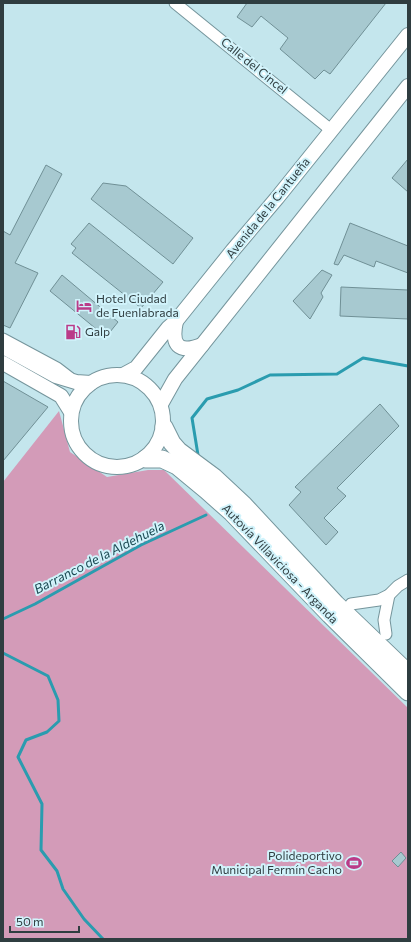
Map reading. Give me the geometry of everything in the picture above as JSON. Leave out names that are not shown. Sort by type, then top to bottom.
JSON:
[{"type":"highway","points":[[164,427],[175,447],[214,477],[244,505],[336,604],[407,684]]},
{"type":"highway","name":"Autovía Villaviciosa - Arganda","points":[[145,459],[162,459],[177,466],[206,490],[232,513],[330,615],[407,684]]},
{"type":"highway","points":[[274,537],[293,548],[351,604]]},
{"type":"main road","name":"Avenida de la Cantueña","points":[[123,375],[136,368],[168,328],[176,321],[408,35]]},
{"type":"main road","points":[[161,404],[175,379],[408,86]]},
{"type":"main road","points":[[176,321],[174,332],[175,341],[181,348],[190,350],[202,345]]},
{"type":"main road","points":[[3,347],[56,376],[76,382],[91,383]]},
{"type":"main road","points":[[3,363],[61,396],[71,412]]},
{"type":"main road","points":[[123,375],[139,380],[152,390],[161,404],[164,415],[164,427],[158,445],[145,459],[128,467],[110,468],[92,461],[79,448],[71,431],[71,412],[78,396],[91,383],[106,376],[123,375]]},
{"type":"street","name":"Calle del Cincel","points":[[175,3],[331,130]]},
{"type":"street","points":[[3,339],[57,368],[76,382]]},
{"type":"street","points":[[351,604],[379,600],[389,595],[398,586],[408,580]]},
{"type":"street","points":[[386,634],[384,620],[389,595]]},
{"type":"shaded area","points":[[59,411],[70,452],[107,477],[148,470],[164,470],[408,708],[408,939],[3,939],[3,482]]},
{"type":"building","points":[[247,3],[386,3],[330,74],[324,70],[315,79],[280,49],[288,38],[261,16],[252,27],[237,17]]},
{"type":"building","points":[[408,159],[408,192],[392,178]]},
{"type":"building","points":[[46,165],[62,174],[15,263],[38,273],[10,328],[3,325],[3,231],[10,235]]},
{"type":"building","points":[[103,183],[126,186],[193,238],[173,264],[91,199]]},
{"type":"building","points":[[89,223],[163,282],[141,308],[72,253],[76,248],[71,244]]},
{"type":"building","points":[[350,223],[408,246],[408,273],[376,261],[374,267],[344,255],[338,265],[334,264]]},
{"type":"building","points":[[322,270],[332,275],[321,293],[323,297],[310,319],[293,301]]},
{"type":"building","name":"Hotel Ciudad de Fuenlabrada","points":[[62,275],[118,322],[106,337],[50,291]]},
{"type":"building","points":[[341,287],[408,290],[408,319],[340,316]]},
{"type":"building","points":[[3,381],[48,407],[3,461]]},
{"type":"building","points":[[380,404],[399,426],[337,488],[346,496],[324,518],[338,532],[326,545],[289,505],[301,492],[295,487]]},
{"type":"building","points":[[401,852],[406,858],[398,867],[392,861]]},
{"type":"waterway","name":"Barranco de la Aldehuela","points":[[198,455],[192,418],[207,399],[238,390],[270,375],[337,374],[363,358],[408,366]]},
{"type":"waterway","name":"Barranco de la Aldehuela","points":[[3,619],[35,604],[141,545],[206,515]]},
{"type":"waterway","points":[[3,653],[48,676],[58,700],[59,721],[47,732],[26,740],[18,757],[42,804],[41,850],[57,871],[63,889],[84,919],[103,939]]},
{"type":"place","name":"Hotel Ciudad de Fuenlabrada","points":[[84,306]]},
{"type":"place","name":"Galp","points":[[73,332]]},
{"type":"place","name":"Polideportivo Municipal Fermín Cacho","points":[[354,863]]}]
